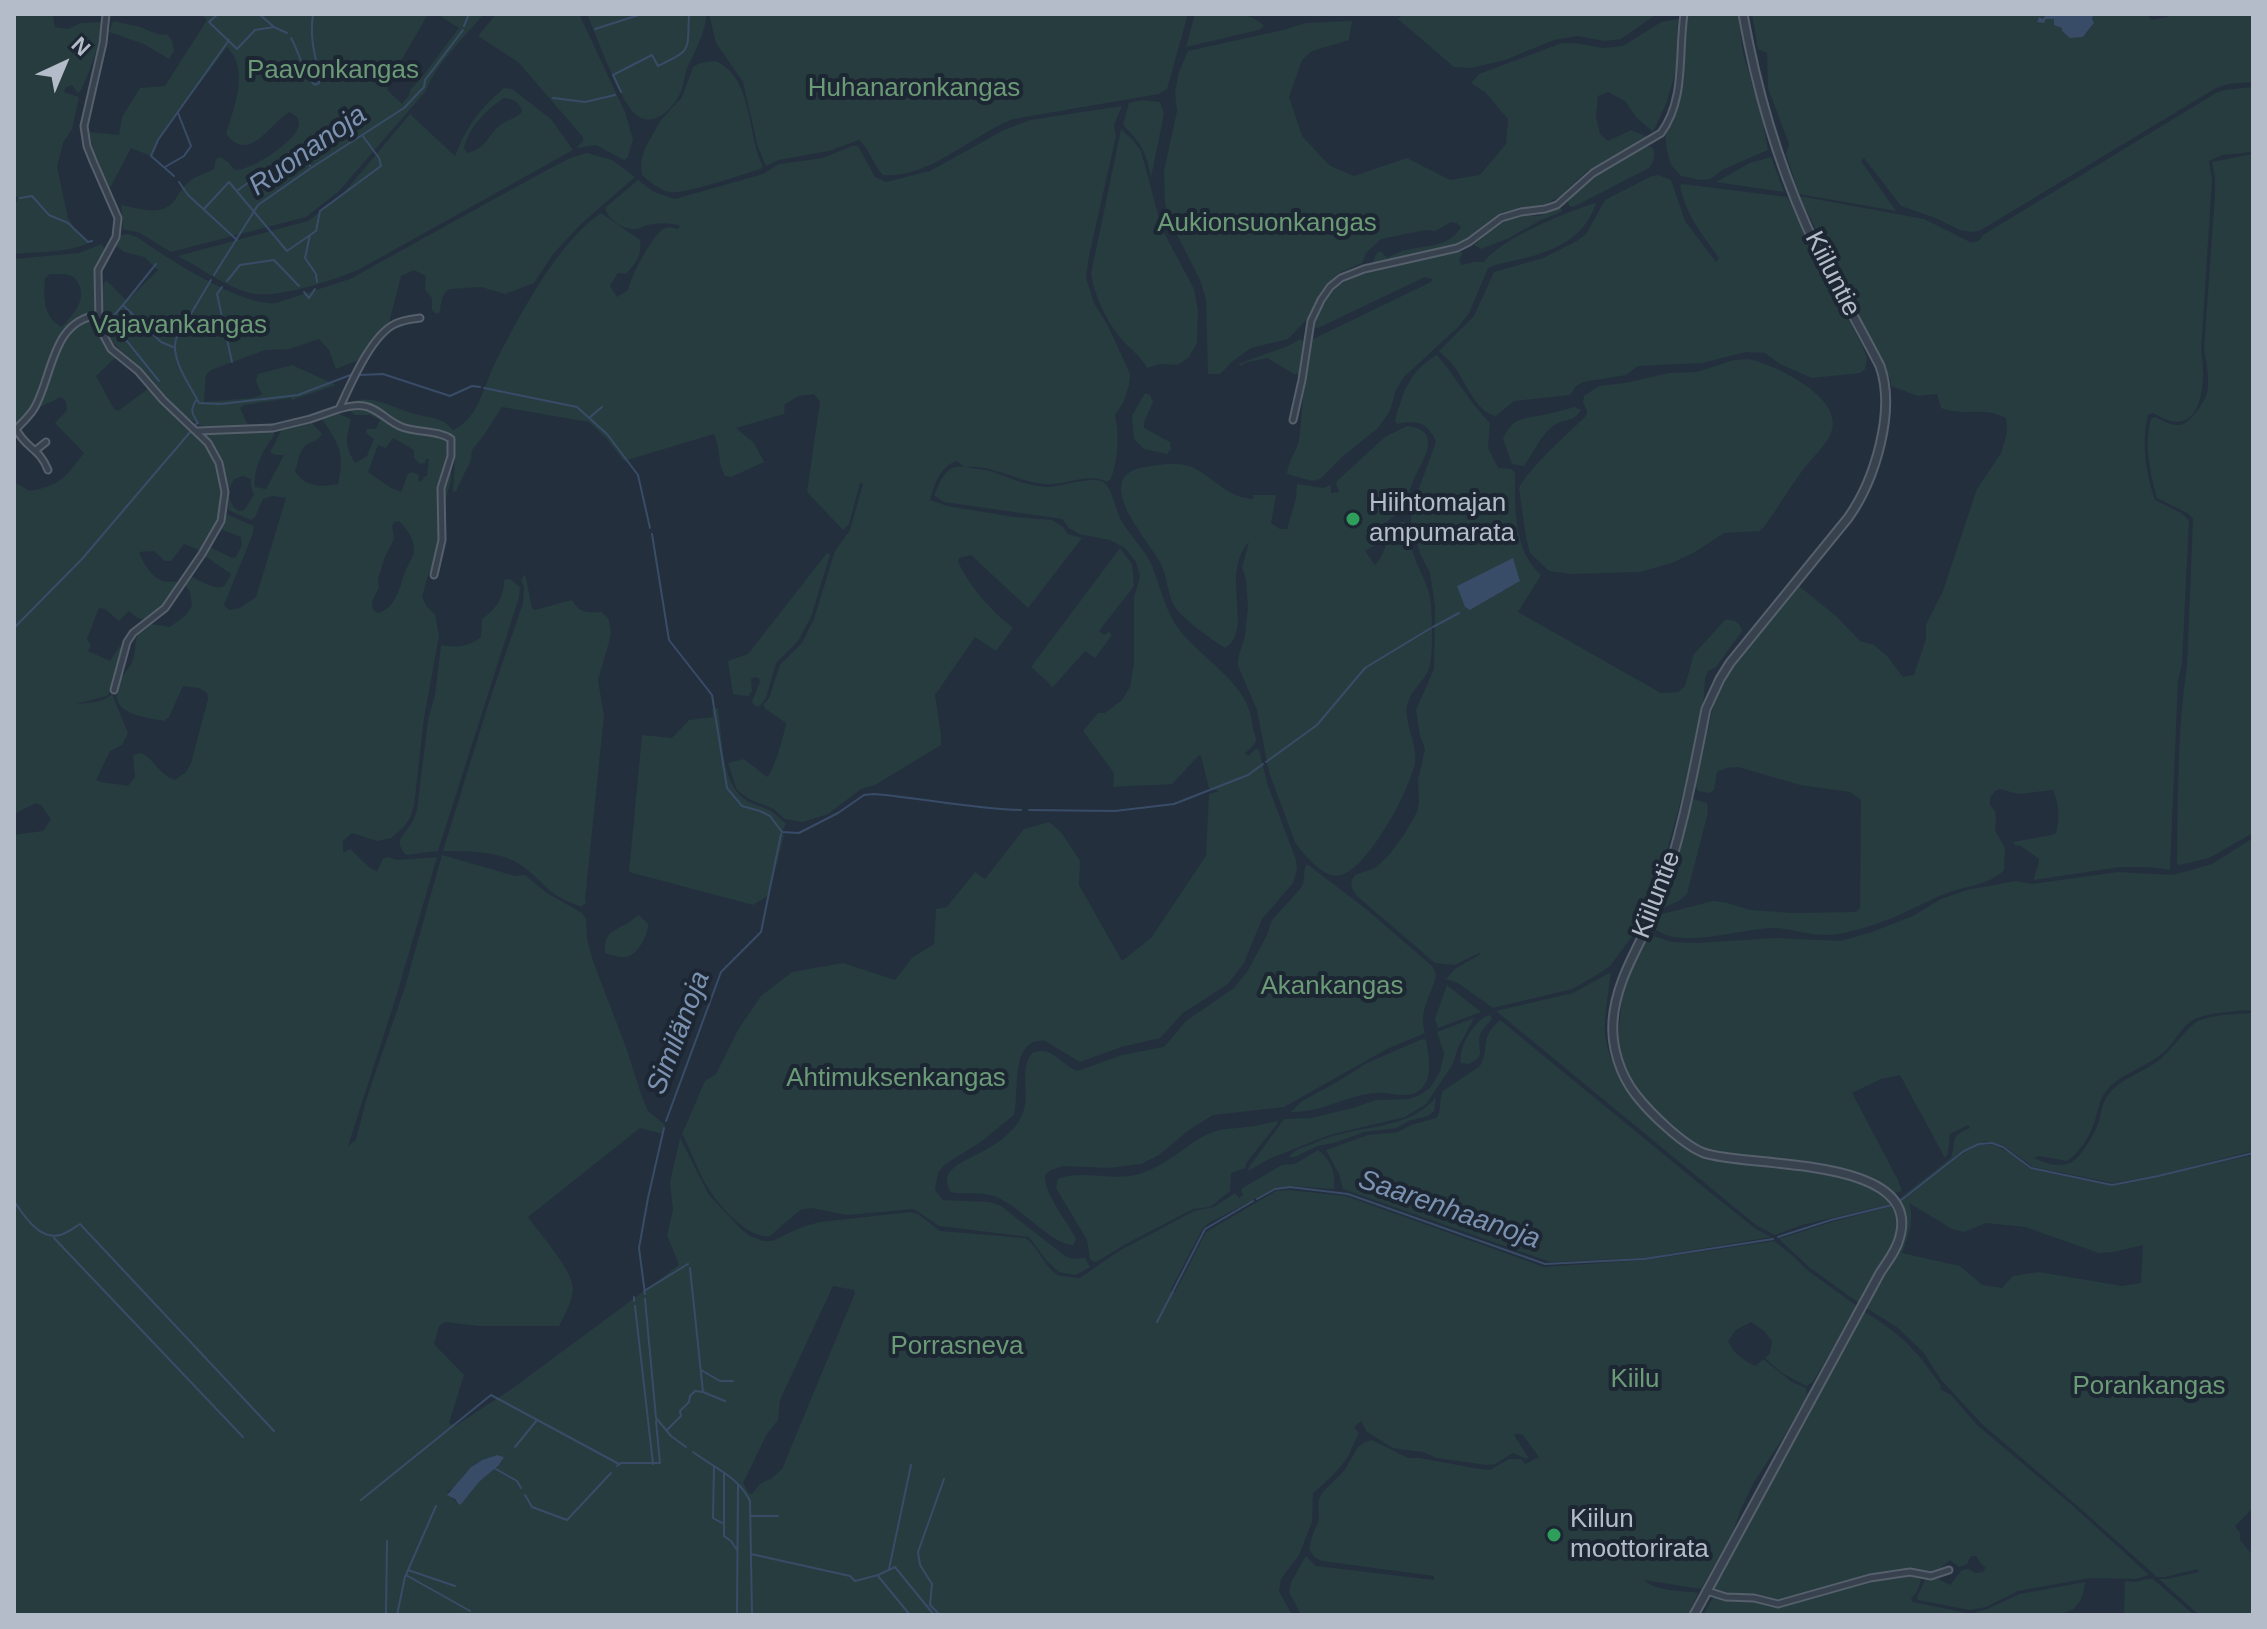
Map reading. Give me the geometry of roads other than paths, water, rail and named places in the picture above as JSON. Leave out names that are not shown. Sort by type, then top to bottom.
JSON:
[{"type":"street","points":[[106,14],[103,43],[84,126],[87,146],[118,218],[116,237],[98,270],[98,315],[111,349],[138,371],[163,400],[198,431],[214,453],[222,471],[225,500],[221,521],[165,608],[130,637],[119,665],[114,690]]},
{"type":"street","points":[[1293,420],[1311,321],[1325,293],[1341,278],[1383,264],[1457,248],[1501,218],[1551,208],[1593,173],[1661,133],[1678,94],[1684,14]]},
{"type":"street","name":"Kiiluntie","points":[[1694,1615],[1896,1247],[1902,1224],[1890,1197],[1877,1186],[1854,1176],[1811,1167],[1717,1156],[1691,1147],[1633,1091],[1622,1072],[1613,1040],[1615,1006],[1631,958],[1657,904],[1674,852],[1710,699],[1745,644],[1855,508],[1875,465],[1885,411],[1885,386],[1880,366],[1812,238],[1775,146],[1743,14]]},
{"type":"street","points":[[48,470],[41,455],[15,430],[34,409],[65,334],[79,320],[98,315]]},
{"type":"street","points":[[339,409],[360,367],[385,332],[395,323],[420,318]]},
{"type":"street","points":[[198,431],[273,428],[358,405],[369,407],[405,429],[442,434],[451,439],[451,456],[441,482],[442,540],[434,575]]},
{"type":"street","points":[[35,450],[46,442]]},
{"type":"street","points":[[1707,1591],[1726,1597],[1754,1598],[1778,1604],[1870,1578],[1910,1572],[1931,1576],[1949,1570]]},
{"type":"water","points":[[2046,14],[2094,14],[2094,23],[2083,37],[2070,38],[2062,28],[2054,25],[2054,19],[2037,22],[2039,17],[2043,19]]},
{"type":"water","points":[[1513,558],[1520,581],[1470,610],[1465,607],[1457,586]]},
{"type":"water","points":[[497,1455],[504,1457],[499,1465],[480,1481],[462,1503],[459,1505],[447,1495],[471,1467]]},
{"type":"waterway","points":[[218,14],[209,22],[237,49],[255,30],[274,27]]},
{"type":"waterway","points":[[259,14],[287,33]]},
{"type":"waterway","points":[[291,38],[308,76],[315,85],[319,83],[313,14]]},
{"type":"waterway","name":"Ruonanoja","points":[[464,26],[469,14]]},
{"type":"waterway","points":[[595,29],[642,14]]},
{"type":"waterway","points":[[621,92],[613,75],[652,55],[658,66],[683,52],[688,43],[689,14]]},
{"type":"waterway","name":"Ruonanoja","points":[[214,275],[258,205],[404,108],[424,87],[425,80],[463,30]]},
{"type":"waterway","points":[[174,176],[151,156],[158,140],[229,40]]},
{"type":"waterway","points":[[553,98],[585,102],[615,95]]},
{"type":"waterway","points":[[165,167],[184,156],[191,146],[178,113]]},
{"type":"waterway","points":[[204,209],[229,182],[287,251],[316,231],[320,211],[381,166],[379,158],[362,135]]},
{"type":"waterway","points":[[238,190],[298,147],[310,166]]},
{"type":"waterway","points":[[179,182],[188,195],[237,240]]},
{"type":"waterway","points":[[20,198],[32,196],[49,215],[68,223],[88,242],[92,241]]},
{"type":"waterway","points":[[310,235],[305,258],[316,274],[317,282]]},
{"type":"waterway","points":[[227,281],[240,265],[274,260],[299,286]]},
{"type":"waterway","points":[[156,264],[123,305],[161,342],[173,347]]},
{"type":"waterway","name":"Ruonanoja","points":[[211,280],[176,339],[175,347],[182,372],[199,403],[221,404],[298,395],[353,374]]},
{"type":"waterway","points":[[222,287],[217,294],[232,362]]},
{"type":"waterway","points":[[304,292],[309,298],[315,289]]},
{"type":"waterway","points":[[123,305],[110,320],[159,381]]},
{"type":"waterway","name":"Ruonanoja","points":[[359,375],[383,374],[450,396],[472,386],[480,387]]},
{"type":"waterway","name":"Ruonanoja","points":[[484,388],[577,407],[607,434],[638,475],[650,528]]},
{"type":"waterway","points":[[196,424],[192,411],[197,399]]},
{"type":"waterway","points":[[589,418],[602,407]]},
{"type":"waterway","points":[[14,628],[82,559],[191,431]]},
{"type":"waterway","name":"Ruonanoja","points":[[652,534],[669,640],[712,695],[727,788],[742,806],[770,816],[782,832],[799,833],[838,813],[864,795],[1021,810]]},
{"type":"waterway","name":"Ruonanoja","points":[[1433,627],[1459,613]]},
{"type":"waterway","name":"Ruonanoja","points":[[1266,762],[1317,725],[1365,668],[1431,628]]},
{"type":"waterway","name":"Ruonanoja","points":[[1029,810],[1115,811],[1174,804],[1248,775],[1263,764]]},
{"type":"waterway","name":"Similänoja","points":[[666,1121],[721,972],[761,932],[781,834]]},
{"type":"waterway","name":"Similänoja","points":[[645,1294],[639,1248],[664,1128]]},
{"type":"waterway","name":"Saarenhaanoja","points":[[1900,1201],[1964,1151],[1979,1144],[1992,1143],[2003,1147],[2031,1168],[2112,1185],[2253,1153]]},
{"type":"waterway","name":"Saarenhaanoja","points":[[1257,1199],[1275,1189],[1290,1187],[1348,1194],[1545,1264],[1644,1259],[1773,1239]]},
{"type":"waterway","points":[[14,1201],[34,1226],[47,1235],[63,1234],[80,1224],[274,1431]]},
{"type":"waterway","name":"Saarenhaanoja","points":[[1157,1322],[1205,1229],[1253,1201]]},
{"type":"waterway","name":"Saarenhaanoja","points":[[1778,1237],[1892,1205]]},
{"type":"waterway","points":[[54,1238],[243,1437]]},
{"type":"waterway","points":[[644,1291],[688,1264]]},
{"type":"waterway","points":[[690,1268],[703,1392]]},
{"type":"waterway","name":"Similänoja","points":[[645,1299],[656,1418],[671,1436],[686,1447]]},
{"type":"waterway","points":[[635,1306],[653,1464]]},
{"type":"waterway","points":[[701,1370],[720,1381],[733,1381]]},
{"type":"waterway","points":[[667,1430],[681,1416],[680,1411],[695,1391],[725,1401]]},
{"type":"waterway","points":[[361,1500],[491,1395],[619,1464]]},
{"type":"waterway","points":[[515,1447],[537,1420]]},
{"type":"waterway","points":[[617,1466],[621,1463],[660,1463],[656,1421]]},
{"type":"waterway","name":"Similänoja","points":[[693,1452],[739,1485],[750,1501],[752,1615]]},
{"type":"waterway","points":[[889,1569],[911,1465]]},
{"type":"waterway","points":[[714,1466],[713,1518],[722,1523]]},
{"type":"waterway","points":[[494,1468],[517,1481],[521,1488]]},
{"type":"waterway","points":[[525,1495],[532,1507],[567,1520],[611,1473]]},
{"type":"waterway","points":[[724,1474],[724,1536],[737,1550]]},
{"type":"waterway","points":[[940,1615],[930,1605],[932,1584],[920,1565],[918,1552],[944,1479]]},
{"type":"waterway","points":[[737,1615],[738,1484]]},
{"type":"waterway","points":[[397,1615],[405,1577],[436,1506]]},
{"type":"waterway","points":[[751,1516],[778,1516]]},
{"type":"waterway","points":[[386,1615],[387,1541]]},
{"type":"waterway","points":[[751,1554],[850,1576],[855,1581],[895,1567],[934,1615]]},
{"type":"waterway","points":[[408,1570],[455,1586]]},
{"type":"waterway","points":[[406,1575],[470,1611]]},
{"type":"waterway","points":[[878,1576],[910,1615]]},
{"type":"place","name":"Hiihtomajan ampumarata","points":[[1353,519]]},
{"type":"place","name":"Kiilun moottorirata","points":[[1554,1535]]},
{"type":"park label","name":"Paavonkangas","points":[[333,71]]},
{"type":"park label","name":"Huhanaronkangas","points":[[914,89]]},
{"type":"park label","name":"Aukionsuonkangas","points":[[1267,224]]},
{"type":"park label","name":"Vajavankangas","points":[[179,326]]},
{"type":"park label","name":"Akankangas","points":[[1332,987]]},
{"type":"park label","name":"Ahtimuksenkangas","points":[[896,1079]]},
{"type":"park label","name":"Porrasneva","points":[[957,1347]]},
{"type":"park label","name":"Kiilu","points":[[1635,1380]]},
{"type":"park label","name":"Porankangas","points":[[2149,1387]]}]
